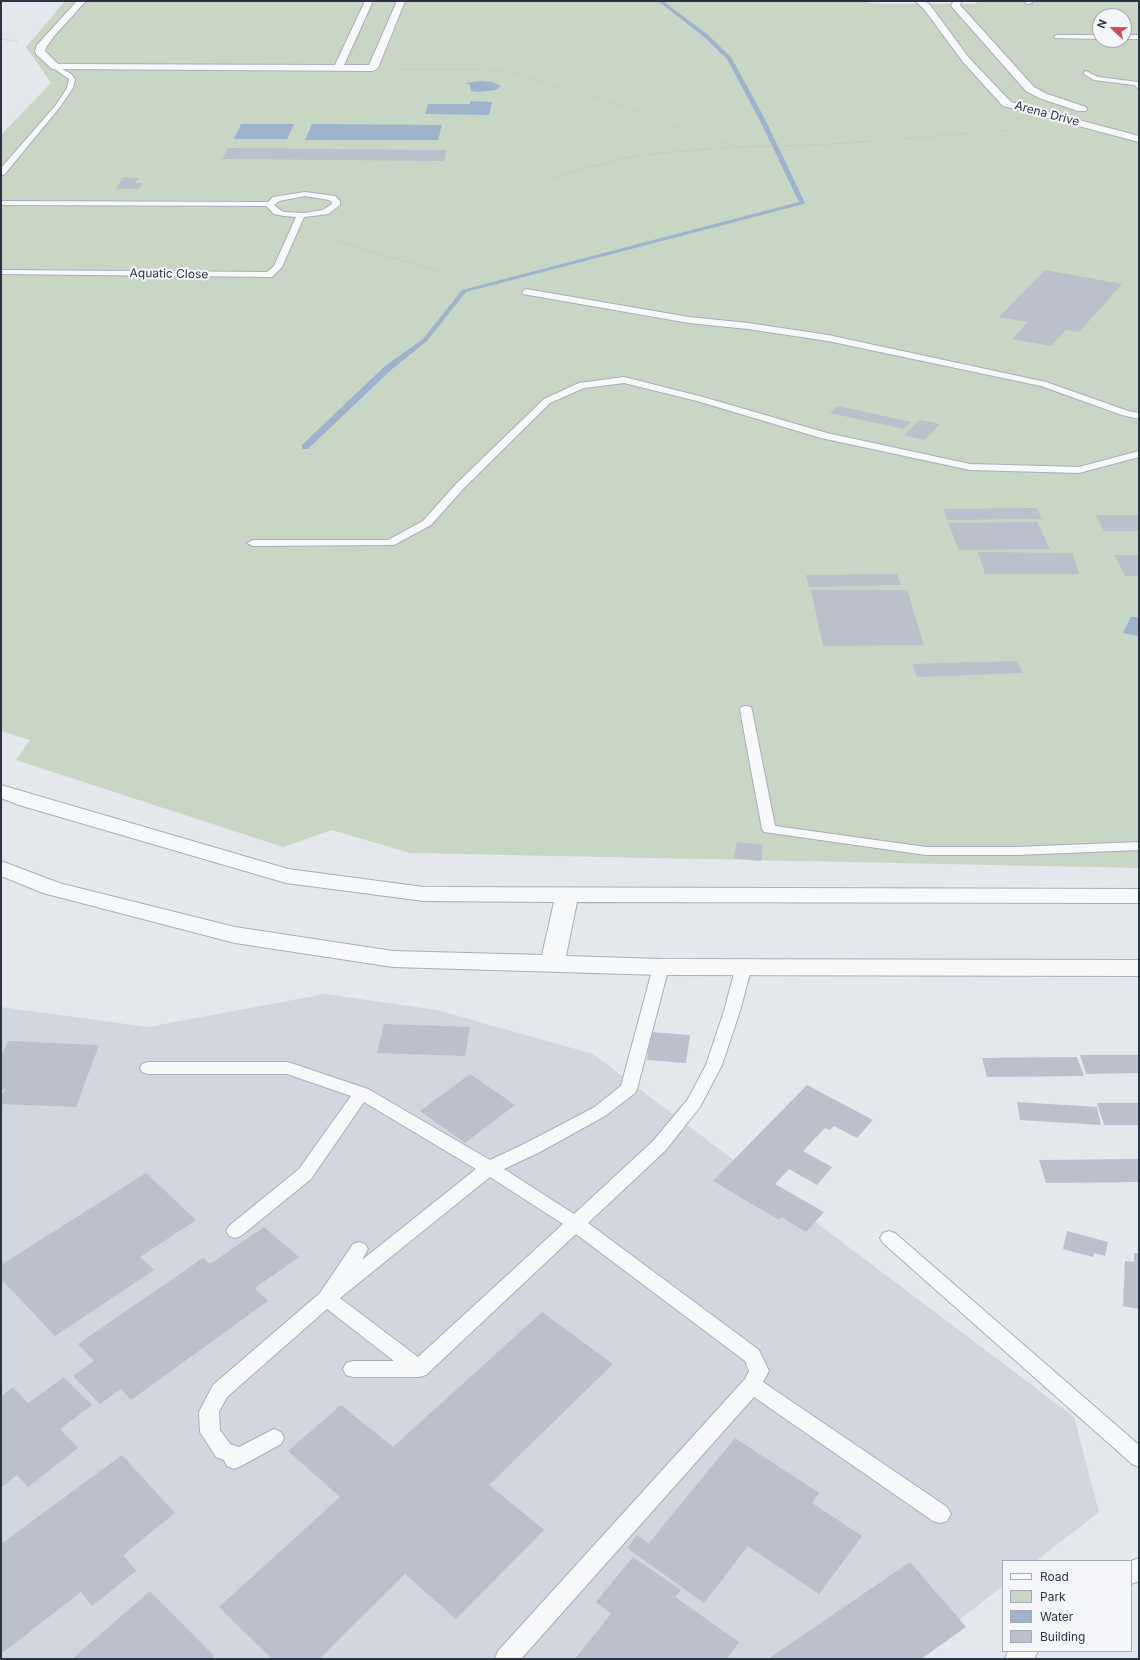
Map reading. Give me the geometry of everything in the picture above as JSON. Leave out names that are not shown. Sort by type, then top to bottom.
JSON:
[{"type":"street","points":[[82,1],[52,32],[42,45],[40,51],[55,67],[373,68],[401,1]]},
{"type":"street","points":[[338,68],[369,1]]},
{"type":"street","name":"Arena Drive","points":[[923,4],[950,4],[1030,89],[1043,96],[1093,112]]},
{"type":"street","name":"Arena Drive","points":[[923,4],[966,60],[1007,104],[1139,139]]},
{"type":"street","points":[[362,16],[395,16]]},
{"type":"street","points":[[351,41],[385,41]]},
{"type":"street","points":[[1,791],[286,876],[424,894],[1139,896]]},
{"type":"street","points":[[1,868],[51,888],[235,935],[393,959],[661,967],[1139,968]]},
{"type":"street","points":[[552,963],[567,894]]},
{"type":"lane","points":[[1057,37],[1092,36]]},
{"type":"lane","points":[[1,173],[58,106],[70,88],[72,79],[69,75],[55,67]]},
{"type":"lane","points":[[1086,72],[1096,79],[1138,84]]},
{"type":"lane","points":[[1,203],[271,204],[276,199],[284,196],[305,194],[325,196],[336,201],[336,205],[325,212],[301,215],[277,212],[272,209],[271,204]]},
{"type":"lane","name":"Aquatic Close","points":[[1,272],[269,275],[278,266],[301,215]]},
{"type":"lane","points":[[526,292],[689,320],[748,326],[828,338],[1043,384],[1125,413],[1139,416]]},
{"type":"lane","points":[[252,543],[390,543],[427,523],[460,486],[547,401],[582,385],[624,380],[700,398],[826,436],[970,467],[1078,470],[1139,454]]},
{"type":"lane","points":[[746,710],[769,829],[926,851],[1017,851],[1139,846]]},
{"type":"lane","points":[[353,1369],[419,1369],[659,1146],[694,1103],[714,1065],[732,1011],[744,966]]},
{"type":"lane","points":[[274,1438],[234,1460],[240,1456],[223,1451],[210,1432],[209,1412],[220,1391],[327,1298],[489,1168],[532,1148],[598,1112],[629,1089],[661,967]]},
{"type":"lane","points":[[148,1068],[288,1068],[362,1093],[489,1168],[576,1224],[752,1356],[759,1370],[752,1385],[506,1659]]},
{"type":"lane","points":[[235,1231],[305,1174],[362,1093]]},
{"type":"lane","points":[[888,1238],[1139,1458]]},
{"type":"lane","points":[[327,1298],[359,1249]]},
{"type":"lane","points":[[327,1298],[419,1369]]},
{"type":"lane","points":[[752,1385],[940,1514]]},
{"type":"lane","points":[[1016,1659],[1026,1652]]},
{"type":"path","points":[[373,68],[503,70],[626,107],[696,135],[738,148]]},
{"type":"path","points":[[543,181],[618,159],[661,153],[815,145],[1013,130]]},
{"type":"path","points":[[296,226],[321,232],[333,240],[438,271]]},
{"type":"shaded area","points":[[325,994],[437,1010],[593,1054],[1074,1417],[1099,1512],[1037,1560],[1002,1560],[1002,1587],[908,1659],[1,1659],[1,1007],[148,1027]]},
{"type":"green space","points":[[65,1],[863,1],[875,4],[975,4],[978,1],[1139,1],[1139,868],[410,853],[332,830],[283,847],[16,760],[30,740],[1,731],[1,135],[51,83],[26,47]]},
{"type":"water","points":[[481,81],[492,82],[501,86],[496,90],[479,92],[471,91],[470,85],[466,83]]},
{"type":"water","points":[[470,101],[492,102],[489,115],[425,114],[428,104],[470,104]]},
{"type":"water","points":[[241,124],[294,124],[287,139],[234,139]]},
{"type":"water","points":[[312,124],[442,125],[438,140],[305,140]]},
{"type":"water","points":[[1131,617],[1139,617],[1139,636],[1123,633]]},
{"type":"building","points":[[228,148],[446,150],[444,161],[222,159]]},
{"type":"building","points":[[123,177],[139,178],[135,183],[142,183],[139,189],[116,189]]},
{"type":"building","points":[[1045,270],[1122,284],[1079,332],[1066,330],[1051,346],[1012,339],[1028,322],[999,317]]},
{"type":"building","points":[[838,406],[911,422],[904,429],[830,413]]},
{"type":"building","points":[[919,420],[940,424],[925,440],[904,435]]},
{"type":"building","points":[[1037,508],[1042,519],[947,520],[943,509]]},
{"type":"building","points":[[1096,515],[1139,515],[1139,531],[1104,531]]},
{"type":"building","points":[[1037,522],[1050,549],[959,550],[948,523]]},
{"type":"building","points":[[978,552],[1073,553],[1079,574],[985,574]]},
{"type":"building","points":[[1114,555],[1139,555],[1139,576],[1125,576]]},
{"type":"building","points":[[897,574],[901,585],[809,587],[806,575]]},
{"type":"building","points":[[811,590],[907,590],[924,645],[823,646]]},
{"type":"building","points":[[1017,661],[1023,673],[917,677],[912,664]]},
{"type":"building","points":[[737,842],[763,845],[761,861],[734,858]]},
{"type":"building","points":[[384,1024],[470,1027],[465,1056],[377,1053]]},
{"type":"building","points":[[651,1032],[690,1035],[686,1063],[647,1060]]},
{"type":"building","points":[[8,1041],[99,1045],[76,1107],[1,1104],[1,1097],[5,1089],[1,1089],[1,1057]]},
{"type":"building","points":[[1080,1055],[1139,1055],[1139,1073],[1086,1074]]},
{"type":"building","points":[[1077,1057],[1084,1076],[987,1077],[982,1058]]},
{"type":"building","points":[[470,1074],[515,1105],[465,1143],[420,1111]]},
{"type":"building","points":[[807,1085],[873,1120],[857,1138],[834,1126],[830,1130],[825,1128],[803,1151],[832,1167],[817,1185],[789,1169],[775,1184],[824,1212],[806,1232],[782,1217],[779,1220],[713,1181]]},
{"type":"building","points":[[1017,1102],[1097,1107],[1101,1125],[1020,1120]]},
{"type":"building","points":[[1097,1103],[1139,1103],[1139,1125],[1104,1125]]},
{"type":"building","points":[[1139,1159],[1139,1182],[1046,1183],[1039,1160]]},
{"type":"building","points":[[146,1173],[196,1220],[140,1257],[154,1270],[55,1336],[1,1279],[1,1265]]},
{"type":"building","points":[[264,1227],[299,1257],[255,1288],[268,1301],[131,1400],[121,1389],[100,1404],[73,1376],[94,1361],[78,1344],[203,1258],[210,1264]]},
{"type":"building","points":[[1067,1231],[1108,1242],[1105,1256],[1094,1253],[1093,1257],[1063,1249]]},
{"type":"building","points":[[1134,1253],[1139,1253],[1139,1309],[1123,1306],[1125,1261],[1134,1262]]},
{"type":"building","points":[[542,1312],[613,1364],[489,1485],[544,1530],[456,1619],[405,1574],[319,1659],[272,1659],[219,1607],[340,1497],[288,1451],[341,1405],[393,1447]]},
{"type":"building","points":[[64,1377],[92,1405],[60,1429],[78,1448],[28,1487],[17,1475],[1,1488],[1,1396],[13,1387],[28,1403]]},
{"type":"building","points":[[735,1438],[819,1493],[812,1503],[862,1536],[819,1594],[748,1546],[704,1603],[627,1548],[637,1535],[649,1543]]},
{"type":"building","points":[[122,1455],[175,1513],[123,1555],[136,1571],[92,1606],[81,1592],[1,1654],[1,1544]]},
{"type":"building","points":[[633,1557],[681,1590],[675,1597],[739,1642],[727,1659],[575,1659],[611,1614],[596,1602]]},
{"type":"building","points":[[910,1562],[966,1627],[921,1659],[768,1659]]},
{"type":"building","points":[[150,1591],[214,1656],[211,1659],[72,1659]]},
{"type":"waterway","points":[[305,447],[388,368],[425,340],[464,291],[802,203],[763,121],[729,58],[705,35],[660,1]]}]
